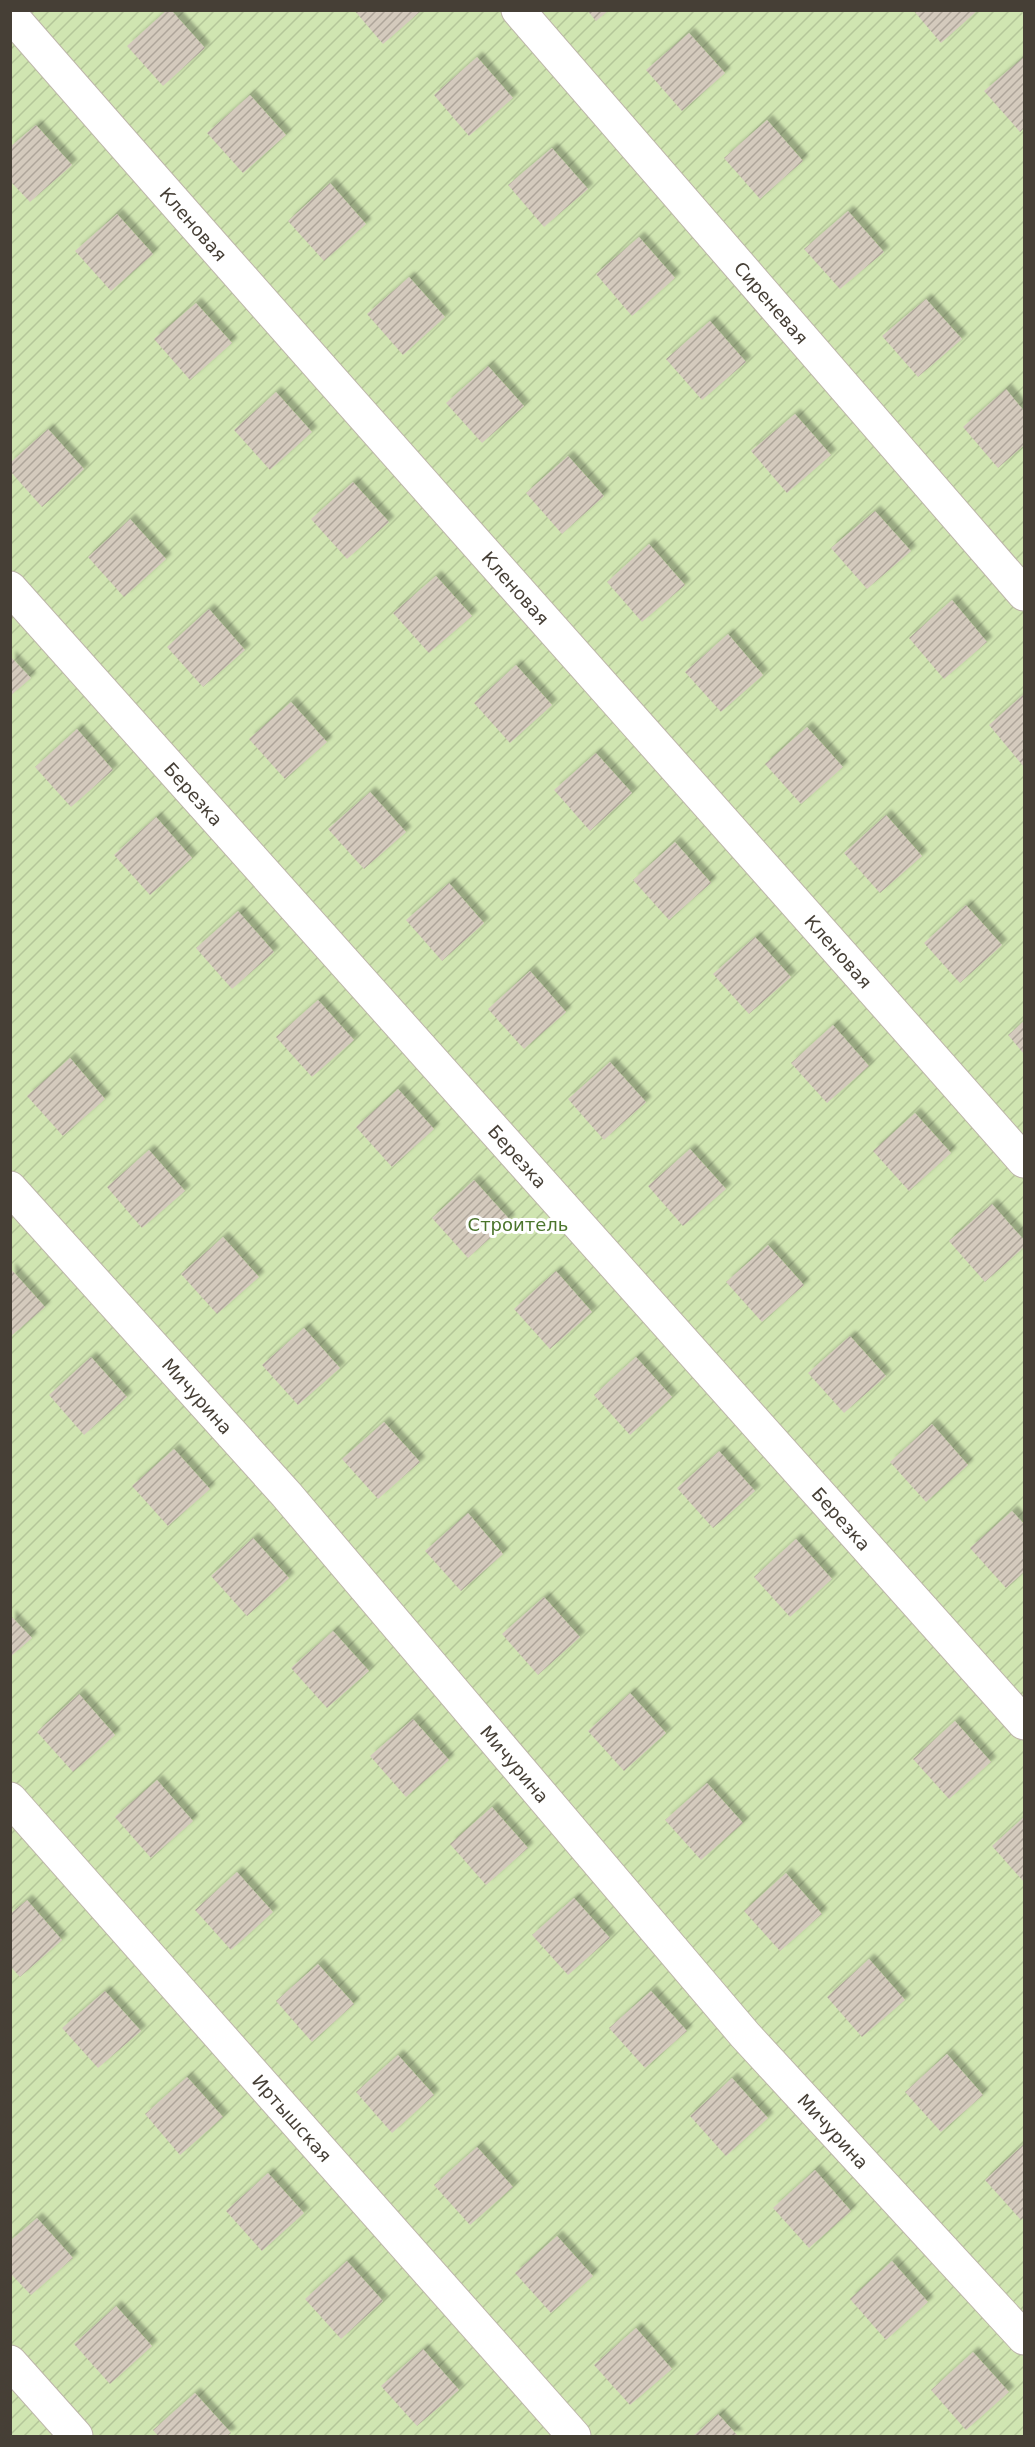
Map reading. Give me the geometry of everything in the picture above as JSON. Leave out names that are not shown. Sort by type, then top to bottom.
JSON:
[{"type":"street","name":"Сиреневая","points":[[518,10],[1024,594]]},
{"type":"street","name":"Кленовая","points":[[10,14],[291,337],[645,730],[1024,1161]]},
{"type":"street","name":"Березка","points":[[10,588],[1024,1723]]},
{"type":"street","name":"Мичурина","points":[[10,1188],[286,1494],[745,2035],[1024,2338]]},
{"type":"street","name":"Иртышская","points":[[10,1798],[574,2436]]},
{"type":"street","points":[[10,2362],[76,2436]]},
{"type":"green space","name":"Строитель","points":[[11,11],[1024,11],[1024,2436],[11,2436]]},
{"type":"building","points":[[167,10],[171,10],[205,48],[163,86],[127,46]]},
{"type":"building","points":[[354,10],[422,10],[383,44]]},
{"type":"building","points":[[587,10],[609,10],[596,21]]},
{"type":"building","points":[[913,10],[978,10],[941,43]]},
{"type":"building","points":[[689,33],[725,73],[682,111],[646,70]]},
{"type":"building","points":[[477,57],[513,98],[469,136],[434,95]]},
{"type":"building","points":[[1024,57],[1024,128],[1020,132],[984,91]]},
{"type":"building","points":[[250,95],[286,135],[243,173],[207,133]]},
{"type":"building","points":[[767,120],[803,161],[760,199],[724,158]]},
{"type":"building","points":[[36,125],[72,165],[30,202],[10,181],[10,147]]},
{"type":"building","points":[[552,148],[588,189],[544,227],[508,185]]},
{"type":"building","points":[[330,183],[366,224],[324,261],[288,221]]},
{"type":"building","points":[[848,211],[884,252],[840,289],[804,249]]},
{"type":"building","points":[[117,214],[153,254],[111,291],[75,251]]},
{"type":"building","points":[[639,237],[675,278],[632,316],[596,274]]},
{"type":"building","points":[[409,277],[445,317],[403,355],[367,314]]},
{"type":"building","points":[[926,299],[962,339],[918,377],[882,336]]},
{"type":"building","points":[[196,303],[232,343],[190,380],[154,339]]},
{"type":"building","points":[[710,321],[746,362],[702,400],[666,359]]},
{"type":"building","points":[[488,366],[524,406],[482,443],[446,403]]},
{"type":"building","points":[[1006,389],[1024,411],[1024,445],[998,468],[963,427]]},
{"type":"building","points":[[276,392],[312,432],[270,470],[234,430]]},
{"type":"building","points":[[795,414],[831,455],[787,493],[751,451]]},
{"type":"building","points":[[48,429],[84,469],[42,507],[10,471],[10,463]]},
{"type":"building","points":[[568,456],[604,496],[562,534],[526,493]]},
{"type":"building","points":[[353,482],[389,522],[347,559],[311,519]]},
{"type":"building","points":[[875,511],[911,551],[867,589],[831,548]]},
{"type":"building","points":[[130,519],[166,559],[124,597],[88,557]]},
{"type":"building","points":[[649,544],[685,585],[642,622],[607,582]]},
{"type":"building","points":[[436,576],[472,616],[429,653],[393,613]]},
{"type":"building","points":[[952,600],[987,642],[944,679],[909,638]]},
{"type":"building","points":[[209,609],[245,650],[203,687],[167,647]]},
{"type":"building","points":[[728,634],[763,675],[721,712],[685,672]]},
{"type":"building","points":[[10,656],[31,678],[10,696]]},
{"type":"building","points":[[516,665],[552,705],[510,743],[474,703]]},
{"type":"building","points":[[1024,694],[1024,767],[989,725]]},
{"type":"building","points":[[291,702],[327,742],[285,779],[249,739]]},
{"type":"building","points":[[807,727],[843,767],[801,804],[765,764]]},
{"type":"building","points":[[77,729],[113,770],[71,807],[35,767]]},
{"type":"building","points":[[596,753],[632,793],[590,831],[554,790]]},
{"type":"building","points":[[370,792],[406,832],[364,869],[328,829]]},
{"type":"building","points":[[886,815],[922,856],[880,893],[844,853]]},
{"type":"building","points":[[156,817],[192,858],[150,895],[114,855]]},
{"type":"building","points":[[675,842],[711,883],[669,920],[633,880]]},
{"type":"building","points":[[449,883],[484,923],[442,961],[406,920]]},
{"type":"building","points":[[966,905],[1002,945],[960,983],[924,943]]},
{"type":"building","points":[[238,911],[274,952],[232,989],[196,948]]},
{"type":"building","points":[[755,937],[791,977],[749,1014],[713,974]]},
{"type":"building","points":[[530,971],[566,1012],[524,1049],[488,1009]]},
{"type":"building","points":[[318,1000],[354,1040],[312,1077],[276,1037]]},
{"type":"building","points":[[1024,1021],[1024,1054],[1008,1035]]},
{"type":"building","points":[[833,1025],[869,1066],[827,1103],[791,1063]]},
{"type":"building","points":[[70,1058],[105,1099],[63,1136],[27,1096]]},
{"type":"building","points":[[610,1062],[646,1102],[604,1140],[568,1099]]},
{"type":"building","points":[[398,1089],[434,1129],[392,1167],[356,1127]]},
{"type":"building","points":[[915,1113],[951,1153],[909,1191],[873,1151]]},
{"type":"building","points":[[690,1149],[726,1189],[683,1226],[648,1186]]},
{"type":"building","points":[[149,1150],[185,1191],[142,1228],[107,1187]]},
{"type":"building","points":[[474,1180],[510,1220],[468,1258],[432,1218]]},
{"type":"building","points":[[992,1204],[1024,1240],[1024,1247],[985,1282],[949,1241]]},
{"type":"building","points":[[223,1237],[259,1277],[217,1314],[181,1274]]},
{"type":"building","points":[[768,1245],[804,1285],[762,1322],[726,1282]]},
{"type":"building","points":[[10,1268],[45,1307],[10,1337]]},
{"type":"building","points":[[556,1271],[592,1312],[550,1349],[514,1309]]},
{"type":"building","points":[[304,1328],[340,1368],[298,1405],[262,1365]]},
{"type":"building","points":[[850,1336],[886,1376],[844,1413],[808,1373]]},
{"type":"building","points":[[91,1357],[127,1397],[84,1435],[49,1395]]},
{"type":"building","points":[[636,1357],[672,1397],[630,1435],[594,1395]]},
{"type":"building","points":[[384,1422],[420,1462],[378,1499],[342,1459]]},
{"type":"building","points":[[932,1424],[968,1465],[926,1502],[890,1462]]},
{"type":"building","points":[[174,1449],[210,1489],[168,1526],[132,1486]]},
{"type":"building","points":[[719,1451],[755,1491],[713,1528],[677,1488]]},
{"type":"building","points":[[1012,1511],[1024,1524],[1024,1572],[1006,1588],[970,1548]]},
{"type":"building","points":[[468,1513],[503,1554],[461,1591],[425,1551]]},
{"type":"building","points":[[253,1538],[289,1578],[247,1616],[211,1576]]},
{"type":"building","points":[[796,1539],[832,1579],[790,1617],[754,1577]]},
{"type":"building","points":[[544,1597],[580,1637],[538,1675],[502,1634]]},
{"type":"building","points":[[10,1615],[32,1638],[10,1657]]},
{"type":"building","points":[[333,1631],[369,1671],[327,1708],[291,1668]]},
{"type":"building","points":[[630,1693],[666,1733],[624,1771],[588,1731]]},
{"type":"building","points":[[79,1694],[115,1735],[73,1772],[37,1732]]},
{"type":"building","points":[[413,1719],[449,1760],[406,1797],[370,1756]]},
{"type":"building","points":[[955,1721],[991,1762],[949,1799],[913,1759]]},
{"type":"building","points":[[157,1780],[193,1821],[151,1858],[115,1817]]},
{"type":"building","points":[[707,1783],[743,1823],[701,1860],[665,1820]]},
{"type":"building","points":[[492,1807],[528,1848],[486,1885],[450,1844]]},
{"type":"building","points":[[1024,1817],[1024,1882],[992,1846]]},
{"type":"building","points":[[237,1872],[273,1912],[231,1950],[195,1910]]},
{"type":"building","points":[[786,1873],[822,1914],[780,1951],[744,1911]]},
{"type":"building","points":[[574,1898],[610,1938],[568,1975],[532,1935]]},
{"type":"building","points":[[27,1900],[62,1940],[20,1977],[10,1966],[10,1914]]},
{"type":"building","points":[[869,1959],[905,2000],[862,2037],[827,1997]]},
{"type":"building","points":[[318,1964],[354,2004],[312,2042],[276,2001]]},
{"type":"building","points":[[105,1991],[141,2031],[98,2068],[62,2028]]},
{"type":"building","points":[[651,1991],[687,2031],[645,2068],[609,2028]]},
{"type":"building","points":[[947,2054],[983,2095],[941,2132],[905,2092]]},
{"type":"building","points":[[398,2055],[434,2095],[392,2133],[356,2092]]},
{"type":"building","points":[[187,2077],[223,2117],[180,2155],[145,2114]]},
{"type":"building","points":[[732,2078],[768,2118],[726,2156],[690,2116]]},
{"type":"building","points":[[1024,2144],[1024,2217],[1021,2220],[985,2180]]},
{"type":"building","points":[[477,2147],[513,2187],[470,2225],[434,2185]]},
{"type":"building","points":[[815,2170],[851,2211],[809,2248],[773,2208]]},
{"type":"building","points":[[268,2173],[304,2213],[262,2251],[226,2211]]},
{"type":"building","points":[[37,2218],[73,2258],[31,2295],[10,2273],[10,2241]]},
{"type":"building","points":[[557,2236],[593,2276],[551,2313],[515,2273]]},
{"type":"building","points":[[347,2261],[383,2301],[341,2339],[305,2299]]},
{"type":"building","points":[[892,2261],[928,2302],[886,2340],[850,2299]]},
{"type":"building","points":[[116,2306],[152,2346],[110,2384],[74,2344]]},
{"type":"building","points":[[636,2328],[672,2369],[630,2405],[594,2365]]},
{"type":"building","points":[[423,2349],[459,2390],[417,2426],[381,2386]]},
{"type":"building","points":[[973,2352],[1009,2392],[966,2430],[931,2390]]},
{"type":"building","points":[[195,2393],[231,2433],[227,2436],[158,2436],[153,2430]]},
{"type":"building","points":[[718,2414],[738,2436],[693,2436]]}]
